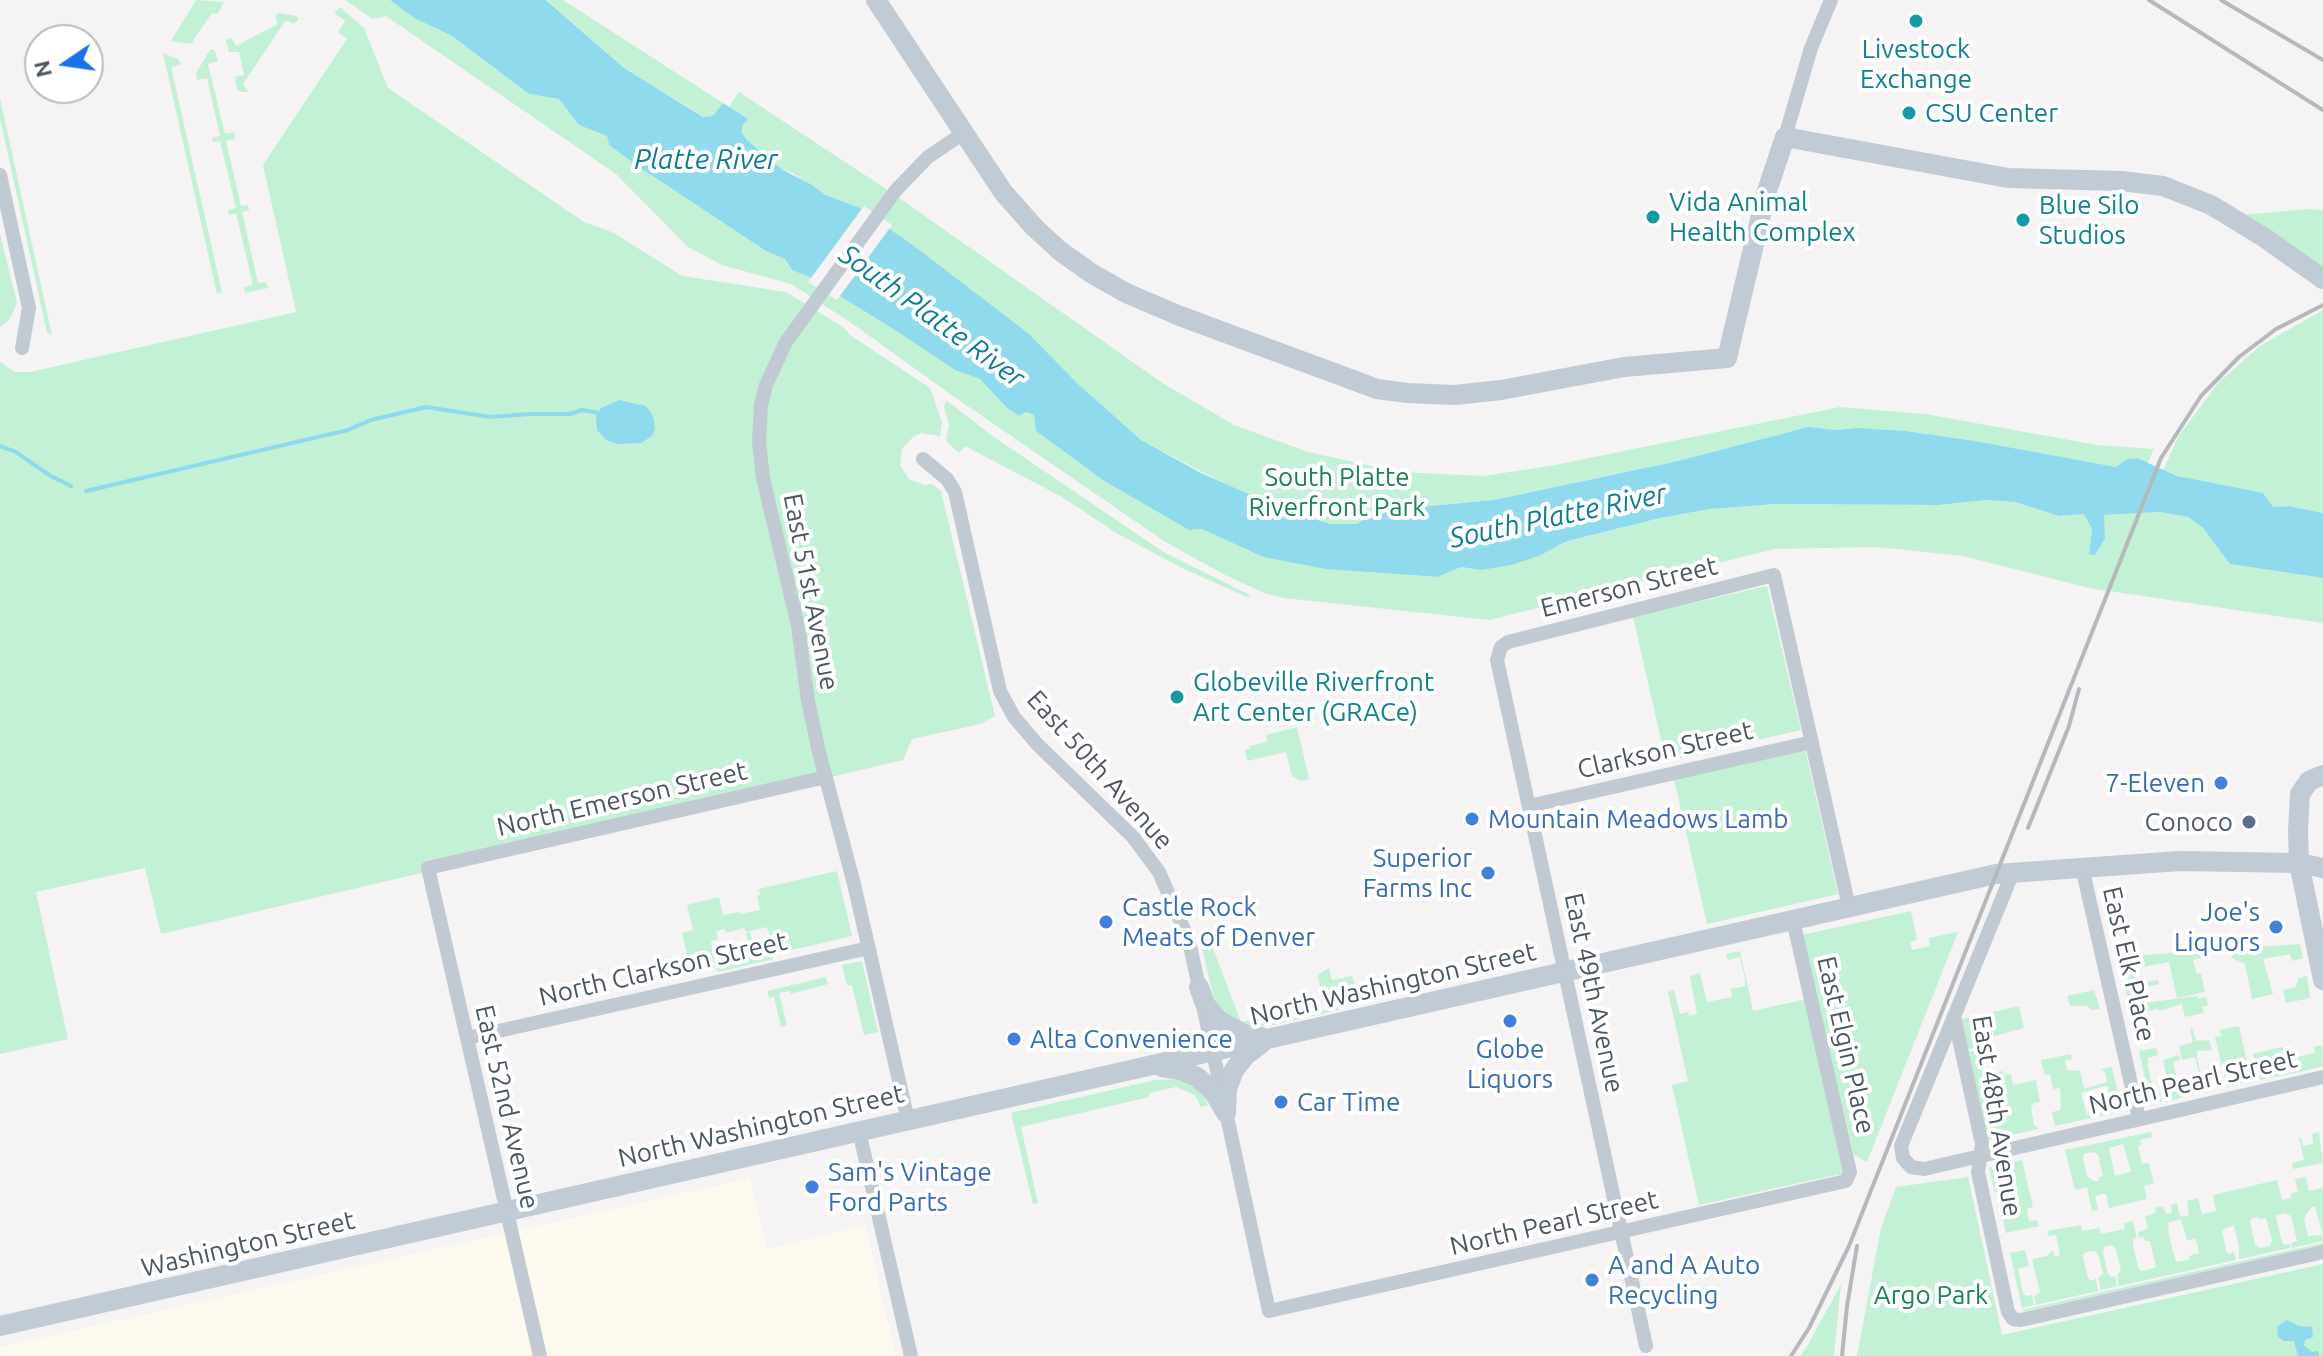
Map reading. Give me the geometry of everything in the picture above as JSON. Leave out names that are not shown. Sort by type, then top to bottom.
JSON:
[{"type":"main road","points":[[876,0],[1003,192],[1034,227],[1091,273],[1126,293],[1180,316],[1377,389],[1455,395],[1501,390],[1624,367],[1727,358],[1766,194],[1785,137],[2008,178],[2121,181],[2163,186],[2211,205],[2323,279]]},
{"type":"main road","points":[[2323,775],[2309,781],[2300,794],[2299,863],[2323,980]]},
{"type":"main road","name":"North Washington Street","points":[[2299,863],[2323,854]]},
{"type":"main road","name":"North Washington Street","points":[[507,1211],[2013,872],[2180,861],[2299,863],[2323,868]]},
{"type":"main road","points":[[1199,987],[1209,1010],[1225,1026],[1246,1035],[1273,1038]]},
{"type":"main road","points":[[1226,1113],[1227,1089],[1236,1067],[1251,1049],[1273,1038]]},
{"type":"main road","points":[[1142,1067],[1173,1068],[1197,1077],[1213,1091],[1226,1113]]},
{"type":"main road","name":"Washington Street","points":[[0,1326],[507,1211]]},
{"type":"street","points":[[1785,137],[1811,48],[1831,0]]},
{"type":"street","name":"East 51st Avenue","points":[[908,1120],[808,701],[798,626],[763,478],[759,442],[761,405],[774,363],[896,190],[928,157],[962,134]]},
{"type":"street","points":[[0,175],[29,308],[22,348]]},
{"type":"street","name":"East 50th Avenue","points":[[923,459],[947,479],[955,492],[1000,691],[1014,717],[1037,744],[1133,837],[1159,872],[1189,941],[1269,1311]]},
{"type":"street","name":"Emerson Street","points":[[1499,650],[1508,642],[1774,575],[1812,742]]},
{"type":"street","name":"East 49th Avenue","points":[[1499,650],[1497,660],[1646,1346]]},
{"type":"street","points":[[1812,742],[1849,907]]},
{"type":"street","name":"Clarkson Street","points":[[1529,806],[1812,742]]},
{"type":"street","name":"North Emerson Street","points":[[428,868],[826,777]]},
{"type":"street","name":"East Elk Place","points":[[2082,867],[2139,1119]]},
{"type":"street","name":"East 52nd Avenue","points":[[428,868],[540,1356]]},
{"type":"street","name":"East 48th Avenue","points":[[2013,872],[1954,1016],[1982,1144],[1978,1172],[2008,1312],[2012,1318],[2021,1320],[2323,1252]]},
{"type":"street","name":"East Elgin Place","points":[[1793,920],[1850,1172],[1848,1180]]},
{"type":"street","name":"North Clarkson Street","points":[[467,1038],[869,948]]},
{"type":"street","name":"North Pearl Street","points":[[1954,1016],[1901,1152],[1906,1164],[1917,1169],[2323,1077]]},
{"type":"street","points":[[859,1131],[911,1356]]},
{"type":"street","name":"North Pearl Street","points":[[1269,1311],[1848,1180]]},
{"type":"shaded area","points":[[750,1178],[767,1249],[865,1225],[896,1356],[0,1356],[0,1347]]},
{"type":"green space","points":[[196,0],[224,2],[218,13],[211,14],[191,44],[171,41]]},
{"type":"green space","points":[[345,0],[390,0],[414,18],[452,36],[529,94],[559,99],[579,125],[607,136],[609,145],[636,165],[766,251],[785,259],[792,270],[809,277],[955,370],[980,379],[1007,408],[1019,416],[1026,412],[1034,415],[1036,431],[1104,481],[1189,530],[1202,529],[1263,557],[1325,569],[1438,577],[1461,567],[1481,570],[1539,556],[1567,541],[1710,509],[1776,504],[1939,505],[1986,500],[2015,502],[2059,516],[2084,514],[2092,529],[2089,554],[2103,515],[2159,512],[2188,517],[2203,528],[2230,564],[2323,578],[2323,623],[2089,588],[1963,556],[1877,547],[1774,549],[1489,620],[1284,598],[1264,593],[1164,541],[791,284],[722,265],[688,247],[616,174],[386,16],[373,19]]},
{"type":"green space","points":[[547,0],[563,0],[723,103],[713,116],[704,117],[624,68]]},
{"type":"green space","points":[[340,7],[364,28],[388,88],[584,222],[614,233],[682,276],[786,292],[843,327],[850,335],[930,388],[942,422],[940,436],[921,433],[913,437],[902,449],[900,465],[909,479],[924,485],[932,484],[941,491],[995,716],[980,724],[912,739],[903,760],[161,934],[145,868],[36,892],[68,1039],[0,1054],[0,362],[15,372],[30,372],[296,312],[263,165],[347,39],[338,32],[345,21],[334,13]]},
{"type":"green space","points":[[279,13],[299,19],[294,24],[286,20],[243,84],[249,92],[241,92],[237,89],[235,77],[244,75],[239,52],[229,52],[226,40],[232,38],[236,46],[278,24],[275,16]]},
{"type":"green space","points":[[214,49],[218,61],[208,64],[225,134],[234,132],[235,139],[226,141],[241,206],[248,205],[249,210],[242,212],[258,283],[266,282],[268,288],[245,293],[244,287],[253,285],[236,213],[229,215],[228,210],[236,208],[220,141],[213,142],[212,138],[220,136],[207,78],[197,80],[196,73],[210,50]]},
{"type":"green space","points":[[163,53],[178,59],[181,64],[171,67],[222,292],[217,294]]},
{"type":"green space","name":"South Platte Riverfront Park","points":[[739,92],[895,195],[1164,384],[1234,425],[1308,452],[1400,472],[1483,476],[1550,466],[1840,407],[1925,414],[2097,445],[2154,449],[2147,464],[2137,458],[2128,459],[2117,467],[1857,428],[1837,430],[1808,427],[1678,461],[1494,500],[1377,511],[1357,524],[1331,524],[1233,488],[1141,440],[1077,383],[1029,334],[841,202],[783,170],[747,140],[742,126],[748,119],[729,107]]},
{"type":"green space","points":[[0,98],[52,335],[47,333],[0,118]]},
{"type":"green space","points":[[2323,210],[2323,271],[2240,215]]},
{"type":"green space","points":[[0,234],[17,302],[10,319],[0,327]]},
{"type":"green space","points":[[2323,310],[2323,513],[2289,506],[2273,507],[2163,471],[2178,437],[2219,382],[2260,346]]},
{"type":"green space","points":[[946,400],[991,435],[1165,553],[1252,596],[1247,597],[1184,569],[1118,534],[1062,497],[965,446],[959,453],[946,441],[949,425],[944,407]]},
{"type":"green space","points":[[1767,586],[1801,730],[1666,761],[1633,617]]},
{"type":"green space","points":[[1297,727],[1309,779],[1301,781],[1292,776],[1286,752],[1247,761],[1245,750],[1267,742],[1266,735]]},
{"type":"green space","points":[[1805,749],[1838,894],[1707,924],[1674,779]]},
{"type":"green space","points":[[837,871],[852,936],[774,954],[767,927],[746,932],[744,928],[726,933],[725,929],[716,931],[718,939],[711,941],[715,966],[733,961],[733,956],[750,952],[746,933],[750,932],[755,951],[761,950],[762,954],[771,952],[773,959],[718,972],[716,968],[688,974],[686,965],[689,964],[682,933],[693,930],[687,905],[719,897],[723,915],[760,910],[759,889]]},
{"type":"green space","points":[[1911,911],[1917,940],[1910,942],[1912,950],[1930,946],[1929,938],[1958,932],[1867,1162],[1854,1155],[1802,935]]},
{"type":"green space","points":[[1214,929],[1221,935],[1210,940],[1241,1022],[1273,1023],[1339,1007],[1338,1010],[1273,1025],[1239,1025],[1218,1008],[1214,999],[1200,940],[1205,932]]},
{"type":"green space","points":[[2300,944],[2303,958],[2292,961],[2290,954],[2263,959],[2273,994],[2252,999],[2245,964],[2232,958],[2230,949]]},
{"type":"green space","points":[[2213,950],[2210,956],[2193,960],[2197,974],[2201,973],[2205,992],[2177,998],[2169,962],[2133,969],[2126,978],[2121,957]]},
{"type":"green space","points":[[1740,951],[1753,1011],[1806,999],[1845,1173],[1699,1205],[1672,1085],[1688,1081],[1668,992],[1674,990],[1680,1014],[1688,1012],[1689,1016],[1697,1014],[1690,976],[1700,973],[1707,1002],[1732,997],[1731,989],[1745,986],[1745,979],[1740,957],[1728,960],[1726,954]]},
{"type":"green space","points":[[862,961],[878,1032],[864,1035],[852,985],[847,985],[842,965]]},
{"type":"green space","points":[[1329,968],[1332,980],[1352,976],[1355,986],[1321,992],[1318,975]]},
{"type":"green space","points":[[2134,971],[2137,984],[2158,980],[2159,984],[2142,988],[2139,992],[2141,1001],[2129,1004],[2124,983]]},
{"type":"green space","points":[[2307,976],[2310,998],[2286,1003],[2283,990],[2296,987],[2298,978]]},
{"type":"green space","points":[[826,977],[828,984],[791,994],[790,991],[779,993],[787,1025],[781,1027],[774,997],[769,998],[767,991]]},
{"type":"green space","points":[[2094,990],[2100,1009],[2070,1006],[2067,996]]},
{"type":"green space","points":[[2197,996],[2198,999],[2206,997],[2208,1005],[2202,1007],[2204,1013],[2185,1017],[2182,1004],[2148,1011],[2145,1017],[2133,1020],[2129,1005]]},
{"type":"green space","points":[[2019,1006],[2024,1028],[1979,1040],[1980,1047],[1968,1049],[1962,1019]]},
{"type":"green space","points":[[2239,1026],[2251,1081],[2227,1087],[2215,1037],[2221,1036],[2220,1030]]},
{"type":"green space","points":[[2192,1028],[2196,1041],[2209,1040],[2212,1050],[2197,1051],[2197,1057],[2202,1080],[2205,1084],[2211,1083],[2213,1091],[2204,1093],[2195,1057],[2182,1060],[2179,1046],[2193,1042]]},
{"type":"green space","points":[[2322,1045],[2323,1066],[2291,1074],[2288,1059],[2315,1053],[2314,1047]]},
{"type":"green space","points":[[2282,1047],[2289,1074],[2260,1080],[2259,1076],[2271,1073],[2267,1059],[2255,1061],[2253,1054]]},
{"type":"green space","points":[[2156,1048],[2158,1055],[2148,1058],[2148,1067],[2155,1093],[2160,1092],[2162,1102],[2151,1105],[2139,1051]]},
{"type":"green space","points":[[1980,1050],[1985,1070],[1989,1069],[1990,1074],[2003,1071],[2004,1075],[2011,1074],[2013,1085],[2036,1080],[2040,1102],[2034,1103],[2031,1108],[2034,1125],[2039,1129],[1988,1140],[1969,1052]]},
{"type":"green space","points":[[2071,1054],[2072,1059],[2065,1061],[2067,1070],[2080,1071],[2084,1089],[2107,1082],[2101,1069],[2112,1067],[2122,1111],[2055,1126],[2052,1112],[2061,1110],[2060,1088],[2053,1089],[2050,1074],[2045,1075],[2041,1060]],"holes":[[[2108,1087],[2110,1098],[2088,1104],[2111,1100],[2113,1110],[2087,1115],[2081,1093]]]},
{"type":"green space","points":[[2179,1055],[2180,1060],[2173,1062],[2178,1084],[2181,1088],[2186,1087],[2188,1096],[2165,1102],[2163,1091],[2169,1086],[2163,1060]]},
{"type":"green space","points":[[1177,1079],[1192,1084],[1208,1105],[1201,1107],[1195,1095],[1176,1087],[1149,1093],[1149,1097],[1021,1127],[1038,1203],[1033,1204],[1011,1113],[1155,1080]]},
{"type":"green space","points":[[2151,1132],[2152,1137],[2140,1140],[2141,1145],[2138,1146],[2142,1164],[2149,1163],[2154,1183],[2144,1186],[2147,1199],[2109,1208],[2106,1194],[2102,1194],[2095,1196],[2098,1209],[2092,1211],[2087,1187],[2075,1190],[2065,1150]],"holes":[[[2123,1144],[2131,1172],[2115,1176],[2109,1148]],[[2094,1152],[2098,1155],[2103,1176],[2099,1177],[2099,1181],[2087,1176],[2083,1158],[2084,1154]]]},
{"type":"green space","points":[[2319,1132],[2323,1163],[2293,1169],[2292,1163],[2304,1160],[2299,1138],[2303,1146],[2313,1144],[2312,1134]]},
{"type":"green space","points":[[2022,1160],[2033,1207],[2027,1209],[2029,1221],[2037,1220],[2039,1226],[2006,1233],[2003,1220],[2019,1216],[2018,1208],[2003,1211],[1989,1168]]},
{"type":"green space","name":"Argo Park","points":[[1968,1177],[2002,1335],[2323,1264],[2323,1356],[1857,1356],[1881,1228],[1896,1187]]},
{"type":"green space","points":[[2306,1177],[2309,1191],[2323,1188],[2323,1235],[2315,1207],[2304,1218],[2308,1236],[2322,1235],[2323,1241],[2292,1248],[2291,1243],[2297,1241],[2291,1216],[2285,1213],[2276,1218],[2282,1242],[2284,1245],[2290,1244],[2290,1248],[2239,1259],[2234,1225],[2222,1230],[2226,1251],[2229,1254],[2234,1252],[2236,1260],[2119,1286],[2117,1276],[2121,1270],[2116,1249],[2112,1245],[2104,1247],[2103,1253],[2108,1274],[2115,1276],[2117,1286],[2101,1290],[2098,1278],[2103,1274],[2098,1254],[2091,1251],[2084,1253],[2083,1257],[2088,1278],[2091,1281],[2096,1279],[2098,1291],[2036,1305],[2034,1296],[2040,1292],[2032,1259],[2047,1256],[2053,1250],[2055,1257],[2060,1255],[2056,1235],[2048,1236],[2047,1231],[2081,1225],[2082,1231],[2099,1228],[2101,1234],[2125,1229],[2124,1223],[2133,1221],[2137,1238],[2133,1239],[2133,1245],[2138,1267],[2141,1271],[2147,1270],[2156,1267],[2150,1241],[2139,1238],[2138,1232],[2148,1229],[2145,1217],[2156,1212],[2155,1208],[2163,1206],[2166,1214],[2172,1212],[2171,1205],[2177,1203],[2180,1217],[2189,1215],[2187,1201],[2198,1198],[2202,1214],[2216,1211],[2213,1195],[2277,1180],[2282,1200],[2291,1198],[2291,1194],[2298,1191],[2295,1179]],"holes":[[[2258,1217],[2266,1218],[2272,1240],[2270,1246],[2259,1248],[2255,1244],[2250,1222]],[[2181,1219],[2187,1240],[2196,1239],[2199,1253],[2189,1256],[2189,1260],[2176,1262],[2168,1223]]]},
{"type":"green space","points":[[2323,1243],[2024,1312],[2022,1310]]},
{"type":"green space","points":[[2025,1250],[2029,1266],[2018,1269],[2023,1293],[2032,1295],[2034,1305],[2022,1308],[2010,1253]]},
{"type":"green space","points":[[1841,1284],[1834,1356],[1800,1356],[1809,1343]]},
{"type":"water","name":"Platte River","points":[[390,0],[546,0],[624,68],[703,117],[713,116],[723,103],[748,119],[742,126],[742,133],[783,170],[825,195],[860,208],[918,249],[1029,334],[1077,383],[1141,440],[1201,473],[1271,504],[1331,524],[1357,524],[1376,511],[1494,500],[1678,461],[1808,427],[1837,430],[1857,428],[1974,441],[2116,467],[2127,459],[2137,458],[2177,476],[2263,493],[2273,507],[2289,506],[2323,513],[2323,578],[2230,564],[2203,528],[2188,517],[2159,512],[2104,515],[2105,538],[2095,555],[2089,554],[2092,529],[2084,514],[2059,516],[2015,502],[1986,500],[1939,505],[1776,504],[1710,509],[1567,541],[1539,556],[1511,565],[1481,570],[1461,567],[1438,577],[1325,569],[1263,557],[1202,529],[1189,530],[1104,481],[1036,431],[1034,415],[1026,412],[1019,416],[1007,408],[980,379],[955,370],[809,277],[792,270],[785,259],[766,251],[636,165],[609,145],[607,136],[579,125],[559,99],[529,94],[452,36],[414,18]]},
{"type":"water","points":[[619,400],[646,406],[653,416],[655,428],[652,436],[641,443],[618,444],[606,440],[597,430],[596,417],[601,408]]},
{"type":"water","points":[[2287,1320],[2299,1326],[2312,1327],[2313,1337],[2305,1340],[2304,1345],[2312,1352],[2318,1351],[2319,1356],[2298,1356],[2294,1341],[2284,1341],[2278,1337],[2277,1327]]},
{"type":"pier","points":[[864,206],[892,225],[837,300],[808,282]]},
{"type":"waterway","points":[[86,491],[348,430],[371,420],[426,407],[491,417],[570,414],[582,410],[599,413]]},
{"type":"waterway","points":[[0,446],[16,452],[71,486]]},
{"type":"railway","points":[[2149,0],[2323,110]]},
{"type":"railway","points":[[2221,0],[2323,60]]},
{"type":"railway","points":[[1791,1356],[1809,1328],[1849,1246],[2161,458],[2201,396],[2239,357],[2276,329],[2323,305]]},
{"type":"railway","points":[[2028,828],[2069,726],[2079,689]]},
{"type":"railway","points":[[1842,1356],[1857,1246]]},
{"type":"place","name":"Livestock Exchange","points":[[1916,21]]},
{"type":"place","name":"CSU Center","points":[[1909,113]]},
{"type":"place","name":"Vida Animal Health Complex","points":[[1653,217]]},
{"type":"place","name":"Blue Silo Studios","points":[[2023,220]]},
{"type":"place","name":"Globeville Riverfront Art Center (GRACe)","points":[[1177,697]]},
{"type":"place","name":"7-Eleven","points":[[2221,783]]},
{"type":"place","name":"Mountain Meadows Lamb","points":[[1472,819]]},
{"type":"place","name":"Conoco","points":[[2249,822]]},
{"type":"place","name":"Superior Farms Inc","points":[[1488,873]]},
{"type":"place","name":"Castle Rock Meats of Denver","points":[[1106,922]]},
{"type":"place","name":"Joe's Liquors","points":[[2276,927]]},
{"type":"place","name":"Globe Liquors","points":[[1510,1021]]},
{"type":"place","name":"Alta Convenience","points":[[1014,1039]]},
{"type":"place","name":"Car Time","points":[[1281,1102]]},
{"type":"place","name":"Sam's Vintage Ford Parts","points":[[812,1187]]},
{"type":"place","name":"A and A Auto Recycling","points":[[1592,1280]]},
{"type":"water label","name":"South Platte River","points":[[932,316]]},
{"type":"water label","name":"South Platte River","points":[[1558,516]]}]
